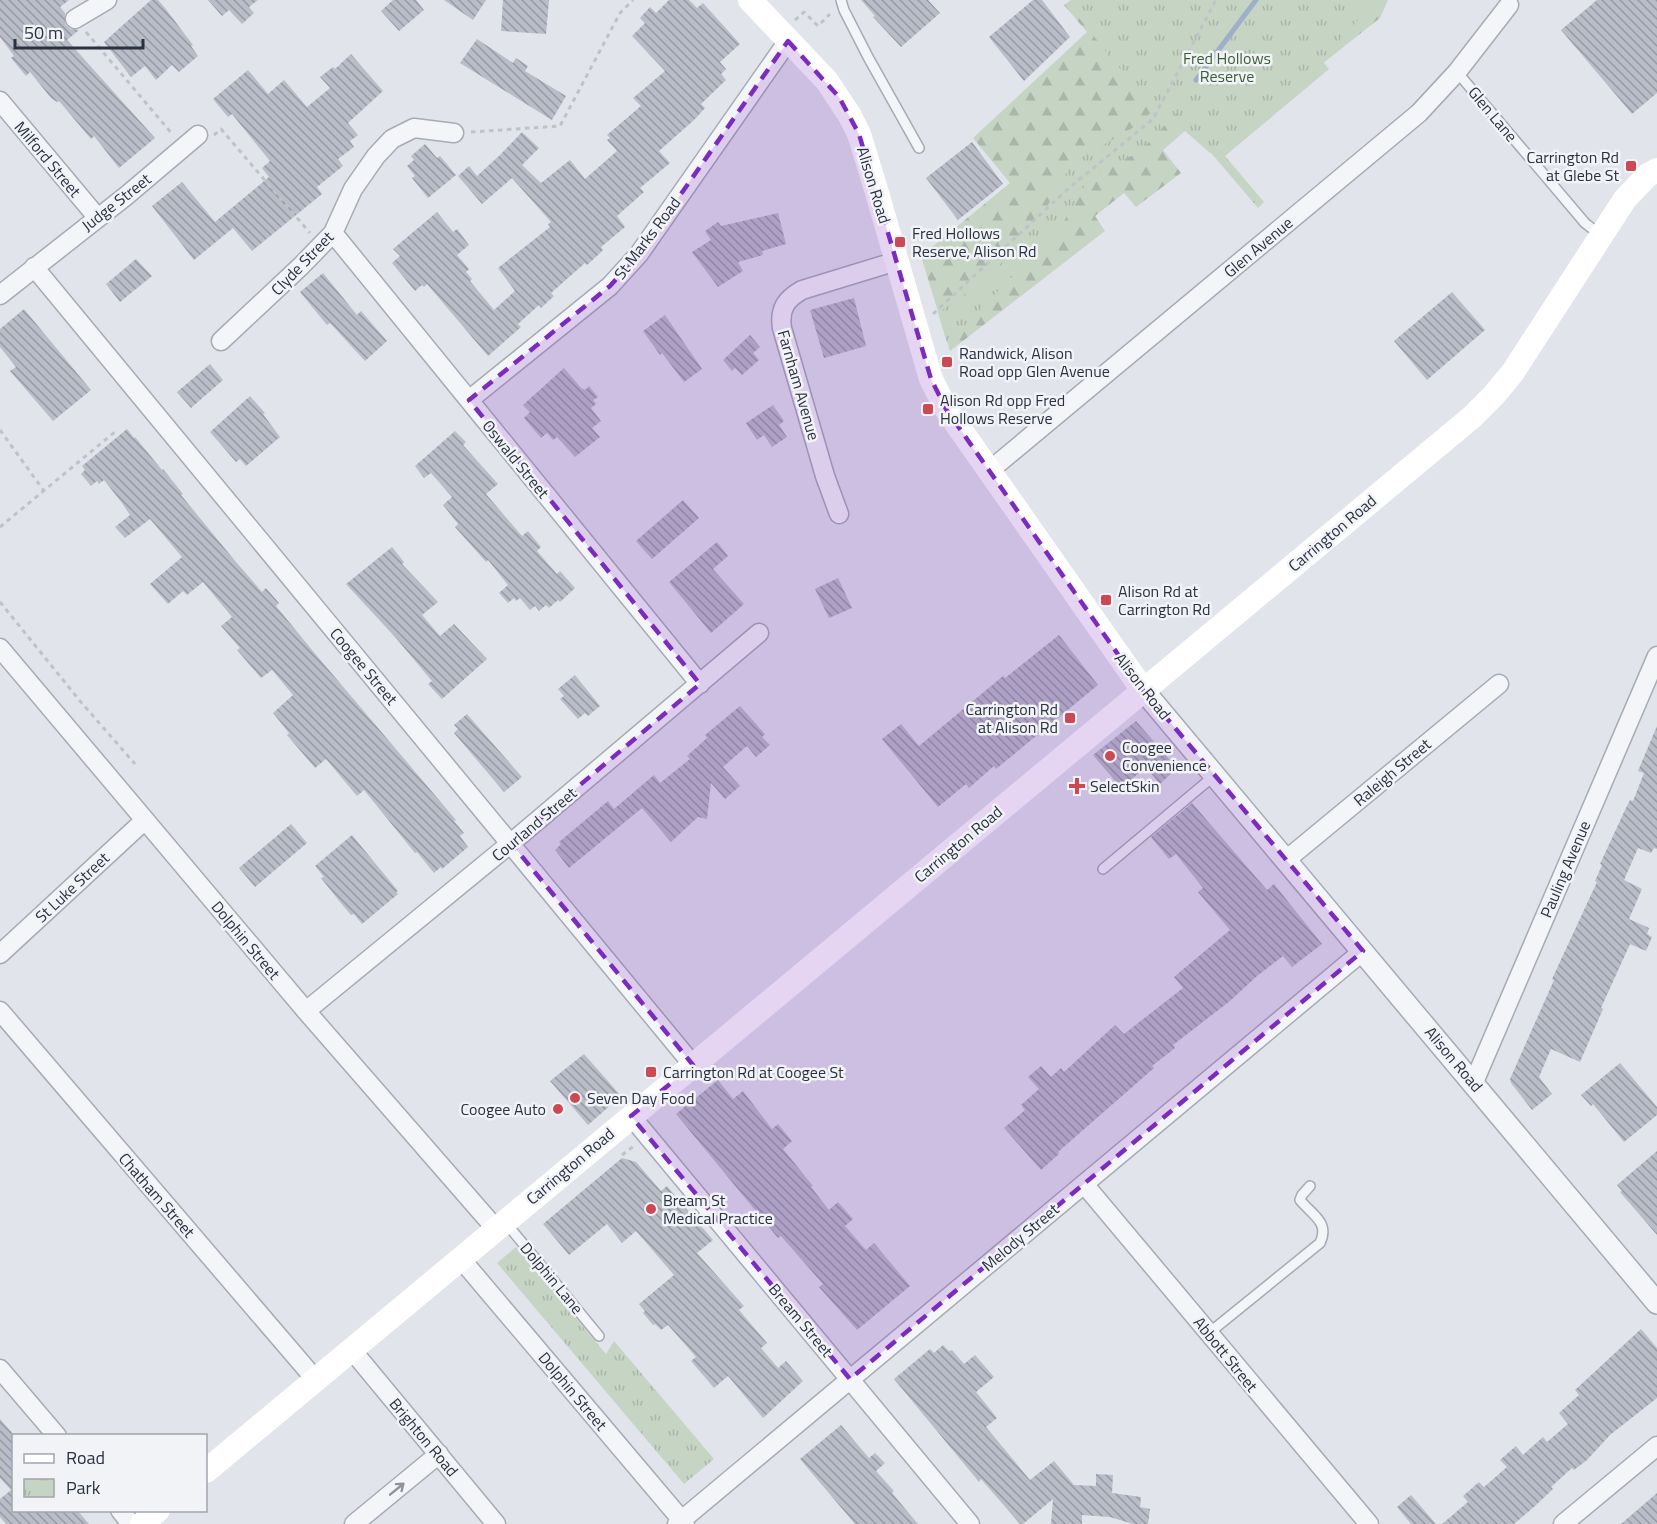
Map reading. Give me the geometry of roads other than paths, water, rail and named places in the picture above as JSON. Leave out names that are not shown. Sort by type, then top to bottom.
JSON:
[{"type":"main road","name":"Alison Road","points":[[750,0],[827,81],[850,116],[869,165],[931,379],[951,417],[1143,690]]},
{"type":"main road","name":"Carrington Road","points":[[207,1470],[1472,417],[1514,372],[1635,187],[1657,170]]},
{"type":"street","points":[[75,19],[107,0]]},
{"type":"street","name":"Glen Avenue","points":[[989,471],[1419,113],[1457,72],[1509,5]]},
{"type":"street","name":"St Marks Road","points":[[469,400],[610,286],[639,254],[788,41]]},
{"type":"street","name":"Milford Street","points":[[0,102],[97,217]]},
{"type":"street","name":"Clyde Street","points":[[221,341],[327,239],[353,189],[376,156],[392,139],[414,128],[454,133]]},
{"type":"street","name":"Judge Street","points":[[0,295],[126,196],[198,135]]},
{"type":"street","name":"Oswald Street","points":[[327,239],[469,400],[700,684]]},
{"type":"street","name":"Farnham Avenue","points":[[839,514],[825,476],[780,316],[784,305],[802,290],[897,261]]},
{"type":"street","name":"Coogee Street","points":[[34,267],[693,1065]]},
{"type":"street","name":"Courland Street","points":[[306,1011],[511,843],[759,633]]},
{"type":"street","name":"Dolphin Street","points":[[0,648],[306,1011],[500,1225]]},
{"type":"street","name":"Pauling Avenue","points":[[1474,1082],[1657,656]]},
{"type":"street","name":"Raleigh Street","points":[[1286,860],[1498,684]]},
{"type":"street","name":"Alison Road","points":[[1143,690],[1657,1303]]},
{"type":"street","name":"St Luke Street","points":[[0,954],[145,820]]},
{"type":"street","name":"Melody Street","points":[[681,1523],[1363,951]]},
{"type":"street","name":"Chatham Street","points":[[0,1011],[315,1379]]},
{"type":"street","name":"Bream Street","points":[[631,1116],[970,1524]]},
{"type":"street","name":"Abbott Street","points":[[1084,1184],[1369,1524]]},
{"type":"street","name":"Dolphin Street","points":[[461,1259],[681,1523]]},
{"type":"street","name":"Brighton Road","points":[[351,1349],[496,1524]]},
{"type":"street","points":[[0,1369],[55,1434]]},
{"type":"street","points":[[1563,1524],[1657,1446]]},
{"type":"street","points":[[354,1524],[439,1454]]},
{"type":"street","points":[[122,1512],[131,1524]]},
{"type":"lane","points":[[841,0],[867,57],[919,148]]},
{"type":"lane","name":"Glen Lane","points":[[1457,72],[1585,223],[1601,236]]},
{"type":"lane","points":[[1103,869],[1215,775]]},
{"type":"lane","points":[[1209,1333],[1320,1243],[1324,1234],[1323,1225],[1300,1200],[1310,1185]]},
{"type":"lane","name":"Dolphin Lane","points":[[500,1225],[599,1336]]},
{"type":"waterway","points":[[1196,80],[1256,0]]},
{"type":"place","name":"Carrington Rd at Glebe St","points":[[1631,166]]},
{"type":"place","name":"Fred Hollows Reserve, Alison Rd","points":[[900,242]]},
{"type":"place","name":"Randwick, Alison Road opp Glen Avenue","points":[[947,362]]},
{"type":"place","name":"Alison Rd opp Fred Hollows Reserve","points":[[928,409]]},
{"type":"place","name":"Alison Rd at Carrington Rd","points":[[1106,600]]},
{"type":"place","name":"Carrington Rd at Alison Rd","points":[[1070,718]]},
{"type":"place","name":"Coogee Convenience","points":[[1110,756]]},
{"type":"place","name":"SelectSkin","points":[[1077,786]]},
{"type":"place","name":"Carrington Rd at Coogee St","points":[[651,1072]]},
{"type":"place","name":"Seven Day Food","points":[[575,1098]]},
{"type":"place","name":"Coogee Auto","points":[[558,1109]]},
{"type":"place","name":"Bream St Medical Practice","points":[[651,1209]]},
{"type":"park label","name":"Fred Hollows Reserve","points":[[1227,67]]}]
